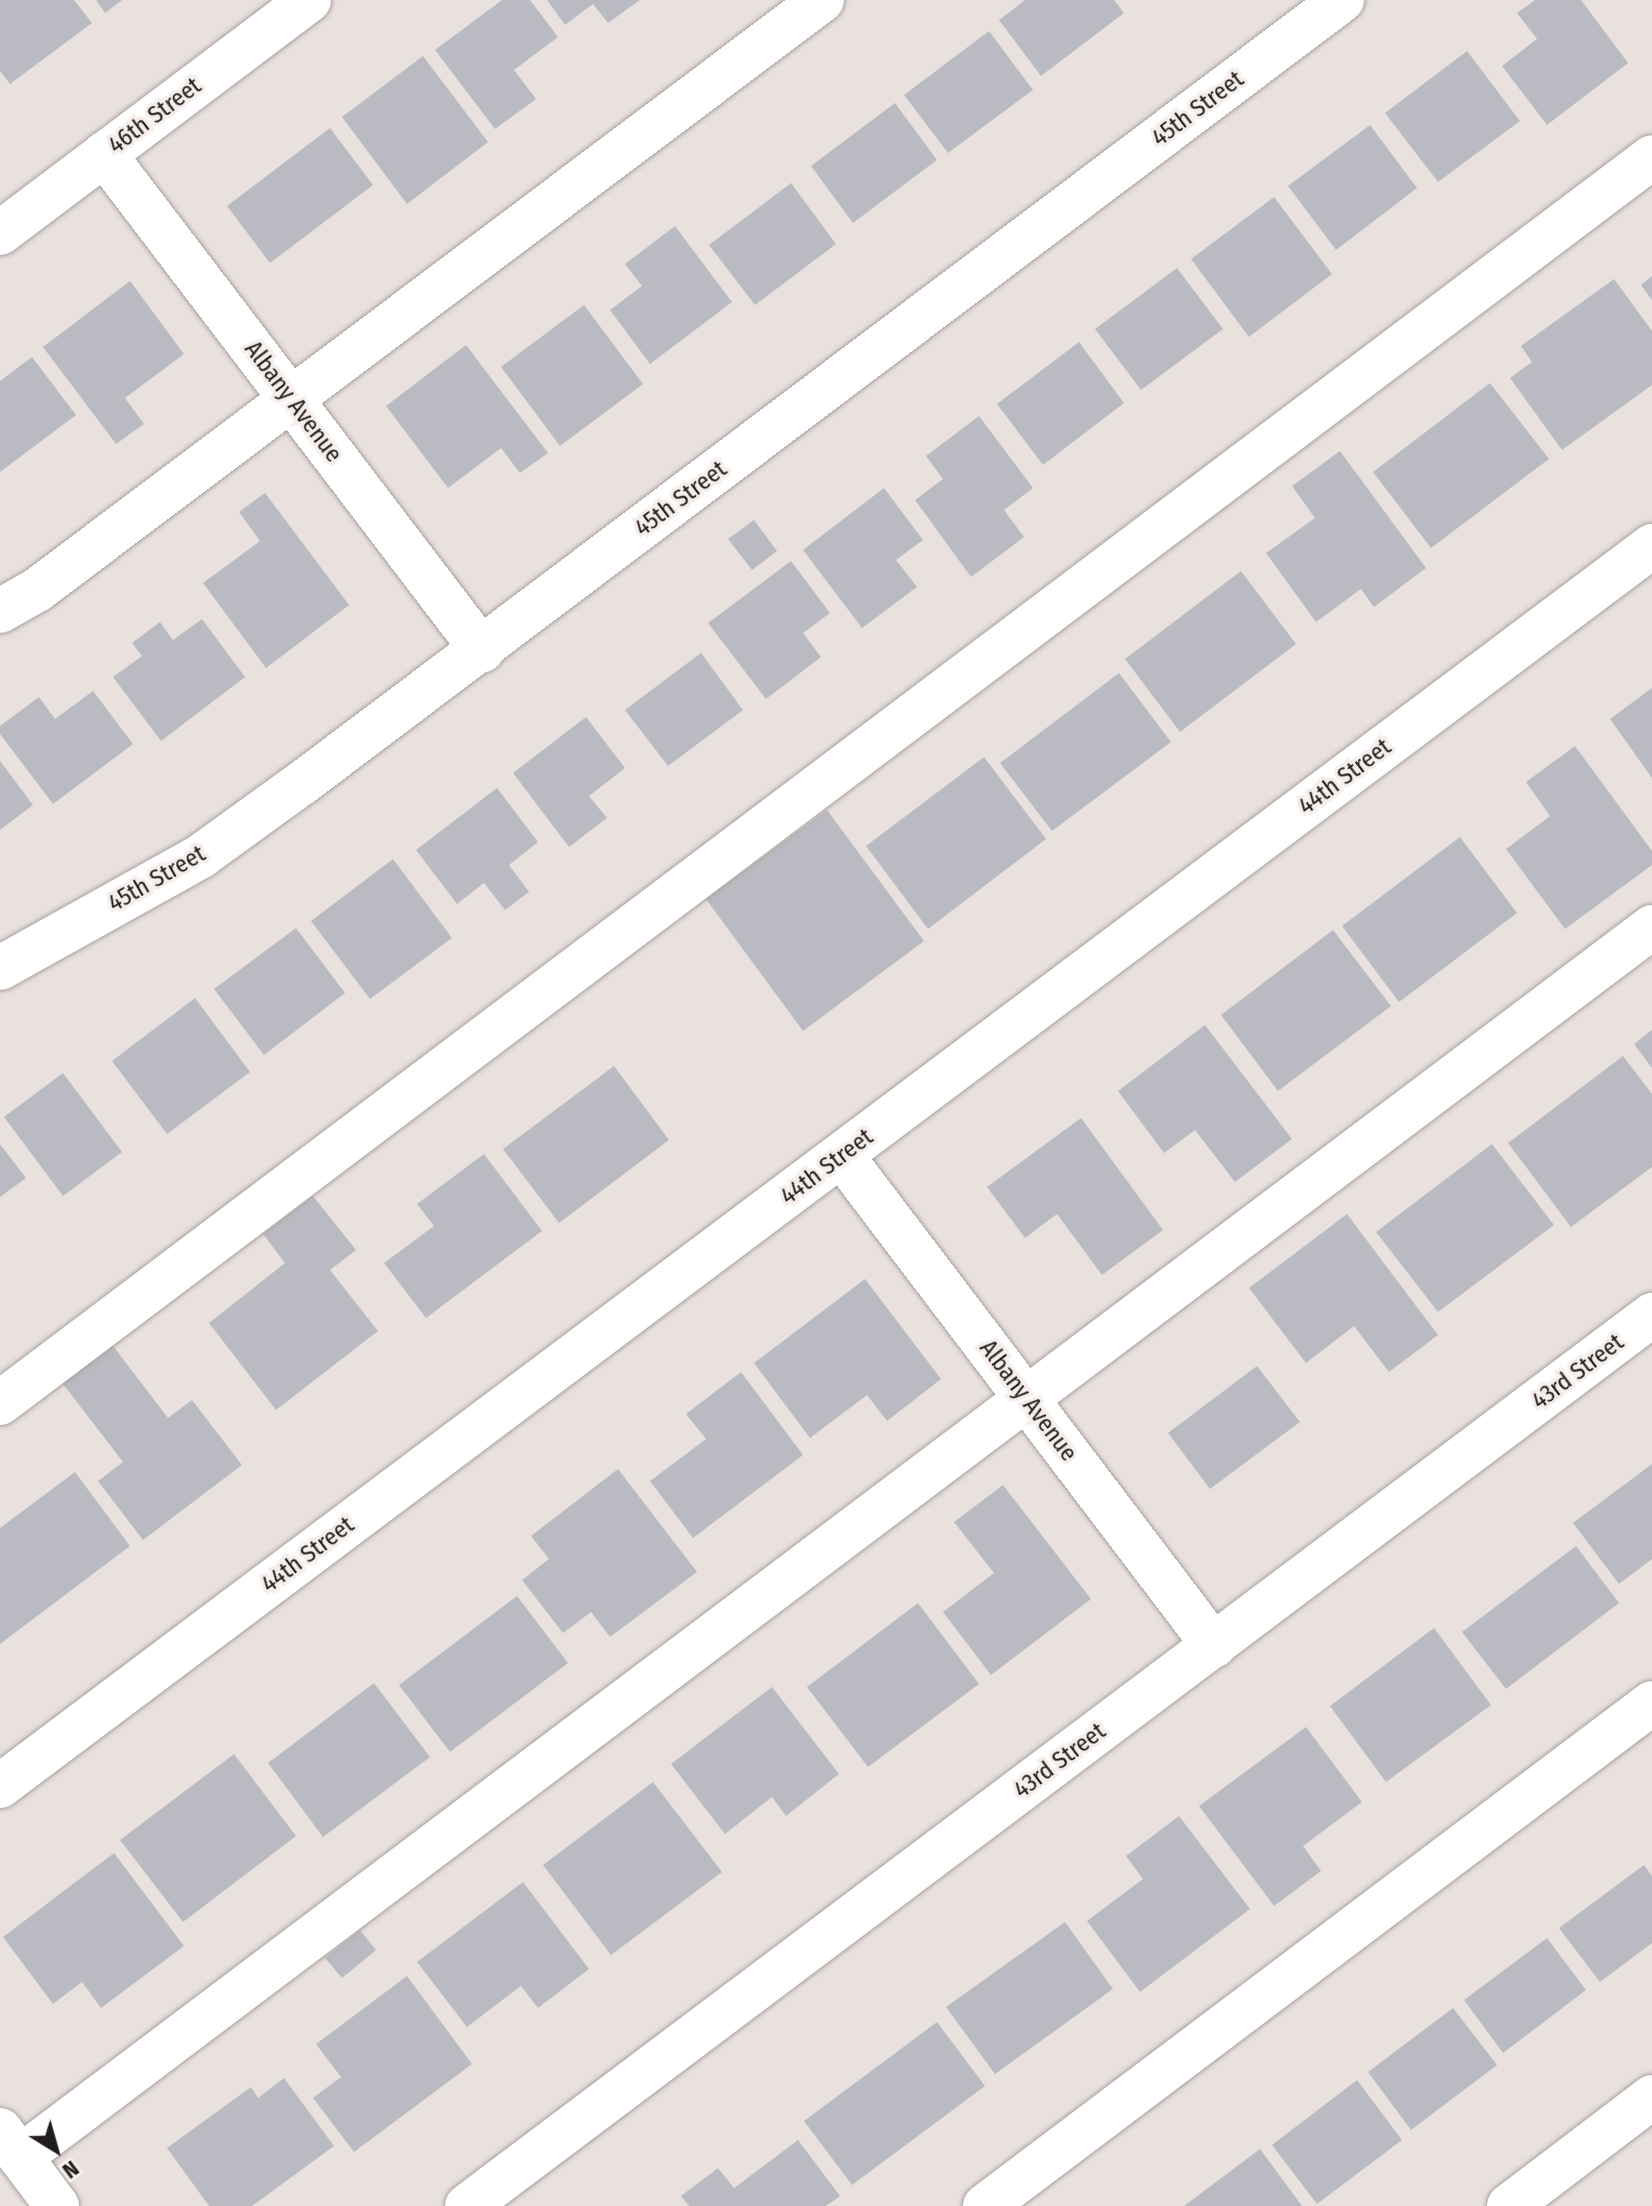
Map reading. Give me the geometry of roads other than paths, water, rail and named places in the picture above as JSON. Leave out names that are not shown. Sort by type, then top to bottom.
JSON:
[{"type":"street","name":"46th Street","points":[[0,233],[309,0]]},
{"type":"street","points":[[0,611],[37,590],[822,0]]},
{"type":"street","name":"45th Street","points":[[0,968],[201,856],[482,650],[1342,0]]},
{"type":"street","name":"Albany Avenue","points":[[104,154],[482,650]]},
{"type":"street","points":[[0,1403],[1652,157]]},
{"type":"street","name":"44th Street","points":[[0,1786],[1652,546]]},
{"type":"street","points":[[57,2206],[10,2144],[1027,1398],[1652,927]]},
{"type":"street","name":"Albany Avenue","points":[[842,1156],[1214,1646]]},
{"type":"street","name":"43rd Street","points":[[467,2206],[1652,1315]]},
{"type":"street","points":[[985,2206],[1652,1703]]},
{"type":"street","points":[[1509,2206],[1652,2097]]}]
